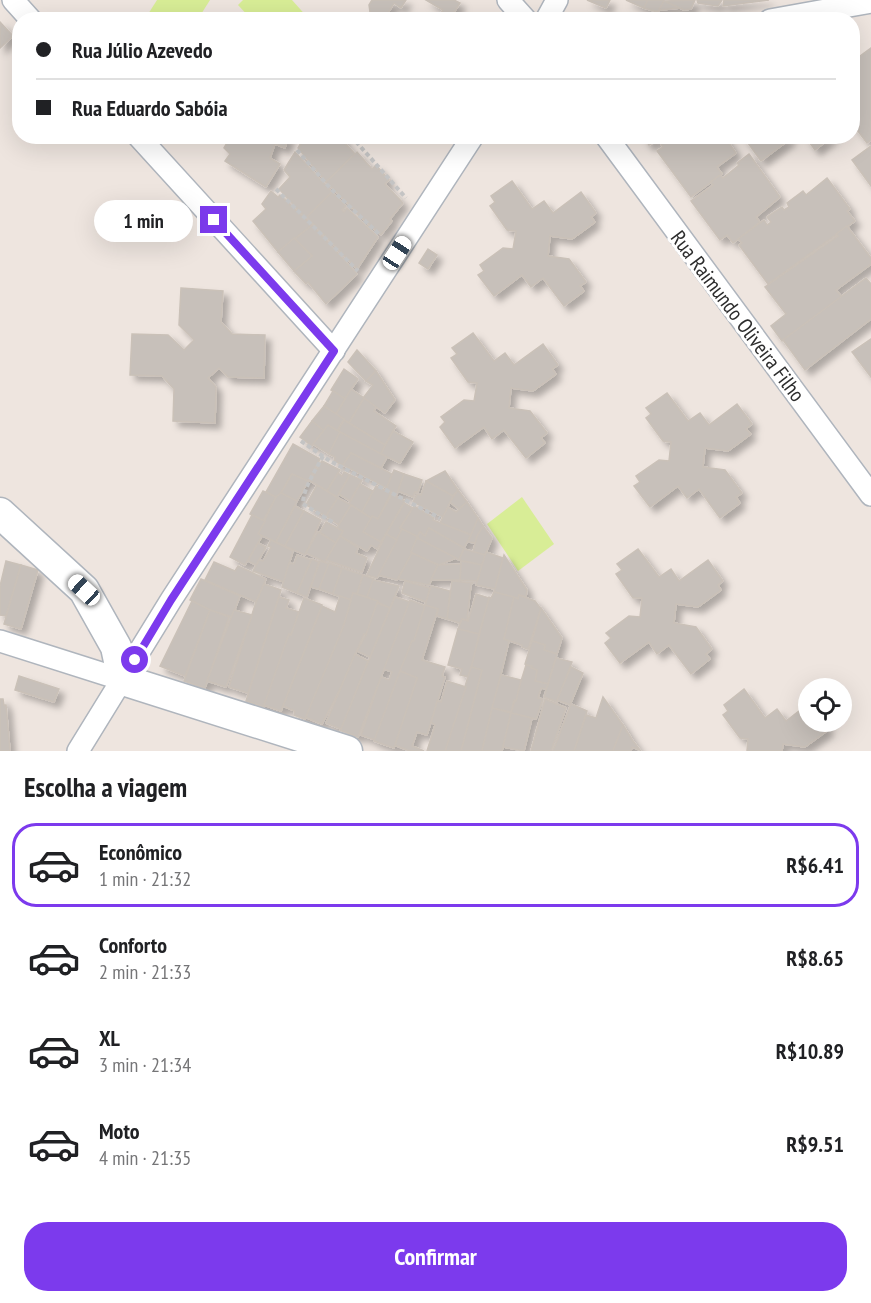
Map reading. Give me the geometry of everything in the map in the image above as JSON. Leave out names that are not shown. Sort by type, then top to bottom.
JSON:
[{"type":"street","points":[[13,0],[24,12]]},
{"type":"street","points":[[508,0],[519,12]]},
{"type":"street","points":[[815,12],[871,2]]},
{"type":"street","points":[[145,144],[334,351]]},
{"type":"street","points":[[78,751],[171,600],[468,144]]},
{"type":"street","name":"Rua Raimundo Oliveira Filho","points":[[612,144],[871,495]]},
{"type":"street","points":[[0,513],[84,590],[116,647],[123,680]]},
{"type":"street","points":[[0,641],[347,751]]},
{"type":"path","points":[[358,144],[408,201]]},
{"type":"path","points":[[297,150],[330,188],[384,238]]},
{"type":"path","points":[[276,189],[361,274]]},
{"type":"path","points":[[283,429],[323,456],[440,518]]},
{"type":"path","points":[[323,456],[302,500],[303,504],[334,524]]},
{"type":"green space","points":[[157,0],[210,0],[202,12],[149,12]]},
{"type":"green space","points":[[243,0],[292,0],[303,12],[244,12],[238,5]]},
{"type":"green space","points":[[522,497],[554,544],[518,571],[487,524]]},
{"type":"building","points":[[372,0],[406,0],[401,8],[394,3],[389,12],[370,12],[369,5]]},
{"type":"building","points":[[426,0],[454,0],[460,3],[454,12],[442,12],[443,10]]},
{"type":"building","points":[[587,0],[610,0],[606,8]]},
{"type":"building","points":[[626,0],[648,0],[644,8]]},
{"type":"building","points":[[648,0],[664,0],[658,12],[644,8]]},
{"type":"building","points":[[695,0],[691,9],[684,10],[664,1]]},
{"type":"building","points":[[697,0],[722,0],[718,6],[698,3]]},
{"type":"building","points":[[724,0],[769,0],[723,6]]},
{"type":"building","points":[[664,1],[680,8],[659,10]]},
{"type":"building","points":[[0,22],[12,37],[0,48]]},
{"type":"building","points":[[871,48],[871,140],[867,143],[860,134],[860,56]]},
{"type":"building","points":[[226,144],[275,144],[270,158],[280,164],[266,187],[225,161],[230,154],[224,148]]},
{"type":"building","points":[[275,144],[286,144],[285,148]]},
{"type":"building","points":[[300,144],[346,144],[355,154],[326,182],[298,148]]},
{"type":"building","points":[[661,144],[730,144],[736,153],[717,167],[722,174],[691,197],[657,151],[663,147]]},
{"type":"building","points":[[749,144],[783,144],[761,161]]},
{"type":"building","points":[[811,144],[823,144],[815,150]]},
{"type":"building","points":[[871,146],[871,186],[852,160]]},
{"type":"building","points":[[295,152],[332,192],[306,218],[279,189],[290,177],[284,170]]},
{"type":"building","points":[[357,152],[372,169],[376,165],[389,180],[385,184],[403,203],[381,235],[326,182]]},
{"type":"building","points":[[749,154],[780,197],[756,217],[760,222],[733,243],[727,235],[720,240],[691,201],[713,185],[711,182],[720,175],[723,178]]},
{"type":"building","points":[[827,178],[850,209],[847,211],[855,221],[768,284],[739,245],[742,243],[738,239],[764,220],[767,225],[771,222],[767,217],[782,207],[784,210],[789,207],[787,203],[803,191],[806,195]]},
{"type":"building","points":[[512,181],[532,209],[544,201],[553,213],[581,192],[596,213],[591,217],[595,222],[572,239],[550,236],[548,256],[569,259],[586,282],[580,286],[584,291],[564,306],[543,278],[531,287],[522,275],[494,296],[478,275],[484,271],[480,265],[503,248],[513,249],[516,231],[507,230],[490,206],[495,202],[491,196]]},
{"type":"building","points":[[271,191],[278,197],[280,195],[312,225],[278,252],[253,221],[266,209],[262,204]]},
{"type":"building","points":[[332,192],[346,206],[342,210],[344,212],[347,208],[378,237],[357,269],[307,217]]},
{"type":"building","points":[[312,225],[357,274],[326,304],[308,282],[306,284],[294,271],[312,256],[295,239]]},
{"type":"building","points":[[847,226],[871,258],[871,264],[836,290],[842,297],[782,341],[771,326],[786,314],[765,287],[838,236],[836,234]]},
{"type":"building","points":[[294,238],[312,256],[294,271],[278,252]]},
{"type":"building","points":[[428,249],[437,255],[428,269],[419,263]]},
{"type":"building","points":[[866,278],[871,284],[871,319],[805,370],[783,340]]},
{"type":"building","points":[[181,288],[223,291],[221,322],[232,334],[265,335],[264,378],[228,377],[219,368],[208,378],[216,387],[215,423],[173,421],[174,389],[162,376],[130,375],[132,334],[168,335],[184,350],[194,340],[179,325]]},
{"type":"building","points":[[473,333],[494,361],[505,353],[514,365],[543,344],[558,365],[552,369],[556,374],[533,391],[511,388],[509,408],[530,411],[547,433],[541,438],[545,443],[526,458],[504,430],[492,439],[484,427],[455,448],[440,427],[445,422],[441,417],[464,400],[474,401],[477,383],[468,382],[451,358],[457,354],[452,348]]},
{"type":"building","points":[[871,339],[871,377],[852,352]]},
{"type":"building","points":[[357,350],[376,371],[366,381],[348,362]]},
{"type":"building","points":[[344,369],[358,379],[345,399],[331,390]]},
{"type":"building","points":[[376,371],[395,400],[385,413],[363,398],[373,385],[366,381]]},
{"type":"building","points":[[351,389],[364,398],[349,423],[336,414]]},
{"type":"building","points":[[333,391],[345,399],[336,414],[324,406]]},
{"type":"building","points":[[667,393],[688,421],[700,413],[709,425],[737,404],[752,424],[746,429],[751,434],[728,451],[705,448],[703,467],[725,470],[742,493],[736,497],[740,503],[720,518],[699,489],[687,498],[678,486],[650,507],[634,486],[640,482],[636,476],[659,460],[669,461],[671,442],[663,441],[646,418],[651,414],[646,408]]},
{"type":"building","points":[[364,398],[376,407],[374,411],[396,426],[385,445],[349,423]]},
{"type":"building","points":[[324,406],[344,419],[337,431],[328,425],[324,431],[312,421]]},
{"type":"building","points":[[344,420],[385,445],[381,454],[338,431]]},
{"type":"building","points":[[312,421],[324,431],[312,446],[300,437]]},
{"type":"building","points":[[328,425],[340,432],[329,454],[313,444]]},
{"type":"building","points":[[393,431],[413,442],[400,463],[381,454]]},
{"type":"building","points":[[340,432],[387,457],[381,468],[351,453],[343,465],[334,461],[335,457],[329,454]]},
{"type":"building","points":[[293,444],[320,459],[308,481],[292,474],[281,493],[276,497],[266,492]]},
{"type":"building","points":[[351,453],[392,474],[387,488],[343,465]]},
{"type":"building","points":[[322,461],[340,470],[327,491],[310,481]]},
{"type":"building","points":[[394,470],[404,474],[397,494],[386,489]]},
{"type":"building","points":[[445,471],[458,490],[453,496],[426,481]]},
{"type":"building","points":[[344,472],[350,475],[337,497],[327,491],[338,473],[342,476]]},
{"type":"building","points":[[292,474],[308,481],[297,501],[281,493]]},
{"type":"building","points":[[404,474],[422,480],[418,492],[415,492],[413,497],[398,491]]},
{"type":"building","points":[[350,475],[362,480],[350,501],[339,494]]},
{"type":"building","points":[[426,481],[453,496],[443,517],[413,502],[417,494],[421,495]]},
{"type":"building","points":[[360,484],[373,491],[362,512],[349,504]]},
{"type":"building","points":[[317,485],[338,498],[326,516],[306,505]]},
{"type":"building","points":[[376,486],[391,493],[378,519],[372,516],[371,518],[362,512]]},
{"type":"building","points":[[458,490],[467,502],[459,509],[450,502]]},
{"type":"building","points":[[263,491],[276,497],[263,521],[250,514]]},
{"type":"building","points":[[281,493],[297,501],[276,542],[258,534],[276,497]]},
{"type":"building","points":[[392,494],[405,501],[381,542],[363,532],[372,516],[378,519]]},
{"type":"building","points":[[338,498],[351,505],[339,525],[326,516]]},
{"type":"building","points":[[467,502],[478,518],[472,535],[440,523],[448,507],[456,512]]},
{"type":"building","points":[[404,503],[413,508],[400,528],[402,529],[397,540],[386,534]]},
{"type":"building","points":[[351,505],[371,518],[363,532],[381,542],[377,549],[371,545],[367,551],[340,536],[343,531],[337,528]]},
{"type":"building","points":[[295,506],[304,511],[285,546],[276,542]]},
{"type":"building","points":[[414,506],[434,518],[433,520],[471,535],[464,548],[429,528],[425,536],[420,532],[418,537],[400,528]]},
{"type":"building","points":[[304,511],[321,520],[305,555],[285,546]]},
{"type":"building","points":[[252,515],[265,521],[258,534],[262,536],[245,565],[230,557]]},
{"type":"building","points":[[478,518],[483,526],[475,543],[468,542]]},
{"type":"building","points":[[326,522],[343,531],[336,543],[320,532]]},
{"type":"building","points":[[483,526],[492,538],[485,555],[473,552],[477,536]]},
{"type":"building","points":[[429,528],[464,548],[459,560],[417,538],[420,532],[425,536]]},
{"type":"building","points":[[402,529],[418,537],[412,553],[397,580],[378,575]]},
{"type":"building","points":[[318,532],[336,543],[325,562],[306,553]]},
{"type":"building","points":[[386,534],[397,540],[377,578],[367,575]]},
{"type":"building","points":[[340,536],[358,548],[356,553],[367,558],[362,572],[326,560]]},
{"type":"building","points":[[417,538],[456,558],[439,565],[412,553]]},
{"type":"building","points":[[271,540],[293,551],[284,582],[253,571],[259,560],[263,561],[271,547],[268,546]]},
{"type":"building","points":[[258,543],[266,547],[256,565],[248,561]]},
{"type":"building","points":[[464,549],[485,555],[482,565],[459,560]]},
{"type":"building","points":[[638,549],[659,577],[671,569],[679,581],[708,560],[723,581],[718,585],[721,590],[698,607],[676,604],[674,623],[696,627],[712,649],[706,654],[710,659],[691,674],[669,645],[657,654],[649,642],[620,663],[605,643],[611,638],[606,633],[629,616],[640,617],[642,598],[633,598],[616,574],[622,570],[617,564]]},
{"type":"building","points":[[486,552],[503,558],[495,589],[476,585]]},
{"type":"building","points":[[412,553],[438,565],[429,585],[398,579]]},
{"type":"building","points":[[297,555],[311,560],[297,593],[282,587],[289,563],[294,564]]},
{"type":"building","points":[[504,555],[527,590],[526,597],[519,595],[518,599],[494,592]]},
{"type":"building","points":[[312,559],[319,562],[307,597],[297,593]]},
{"type":"building","points":[[6,561],[21,565],[6,616],[0,615],[0,586]]},
{"type":"building","points":[[320,561],[329,564],[319,589],[311,587]]},
{"type":"building","points":[[461,561],[482,565],[477,581],[460,580]]},
{"type":"building","points":[[214,562],[235,571],[238,566],[266,579],[256,602],[205,580]]},
{"type":"building","points":[[329,563],[342,568],[333,594],[319,589]]},
{"type":"building","points":[[461,564],[460,580],[431,580],[438,565]]},
{"type":"building","points":[[21,565],[38,570],[21,629],[4,624]]},
{"type":"building","points":[[342,568],[363,575],[357,594],[353,593],[351,600],[333,594]]},
{"type":"building","points":[[363,575],[374,579],[367,597],[357,594]]},
{"type":"building","points":[[201,579],[240,596],[232,617],[190,600]]},
{"type":"building","points":[[373,580],[399,586],[390,608],[367,597]]},
{"type":"building","points":[[405,581],[430,588],[426,602],[402,593]]},
{"type":"building","points":[[452,581],[473,583],[471,584],[467,620],[462,619],[460,623],[447,619]]},
{"type":"building","points":[[264,584],[281,590],[248,693],[229,687]]},
{"type":"building","points":[[431,586],[450,591],[447,619],[437,616],[438,609],[425,605]]},
{"type":"building","points":[[494,592],[514,597],[504,639],[509,641],[482,751],[461,751],[482,670],[471,667],[489,597],[491,598]]},
{"type":"building","points":[[353,593],[378,601],[366,635],[364,634],[322,724],[305,717],[343,627]]},
{"type":"building","points":[[476,594],[489,598],[479,634],[458,629],[462,619],[468,621]]},
{"type":"building","points":[[519,595],[535,601],[541,609],[528,649],[504,639],[514,597],[518,599]]},
{"type":"building","points":[[340,596],[351,600],[343,627],[305,719],[294,715],[295,711],[283,706],[322,606],[335,612]]},
{"type":"building","points":[[279,597],[289,600],[286,608],[299,612],[264,707],[246,701]]},
{"type":"building","points":[[395,597],[410,602],[358,737],[340,730]]},
{"type":"building","points":[[304,598],[322,605],[281,711],[264,705]]},
{"type":"building","points":[[410,600],[425,606],[414,641],[412,641],[375,740],[361,735],[381,677],[389,680],[392,672],[384,669]]},
{"type":"building","points":[[192,601],[210,610],[185,676],[160,666]]},
{"type":"building","points":[[377,603],[390,608],[370,657],[357,651],[366,635]]},
{"type":"building","points":[[425,605],[438,609],[422,660],[445,667],[442,676],[445,677],[427,735],[417,732],[412,746],[424,751],[410,751],[394,745],[417,678],[400,671],[412,641],[414,641]]},
{"type":"building","points":[[541,608],[562,638],[557,654],[544,650],[545,645],[532,641]]},
{"type":"building","points":[[210,610],[229,617],[205,688],[184,681]]},
{"type":"building","points":[[234,610],[252,615],[226,687],[207,681]]},
{"type":"building","points":[[458,629],[479,634],[469,677],[460,675],[462,669],[448,665]]},
{"type":"building","points":[[532,641],[545,645],[544,650],[557,654],[548,684],[535,681],[537,670],[525,664]]},
{"type":"building","points":[[355,654],[368,661],[341,729],[326,723]]},
{"type":"building","points":[[556,658],[572,662],[557,702],[544,697]]},
{"type":"building","points":[[526,665],[537,670],[535,681],[548,684],[546,689],[541,688],[538,698],[543,699],[536,719],[511,713]]},
{"type":"building","points":[[471,667],[482,670],[461,751],[445,751]]},
{"type":"building","points":[[571,667],[583,673],[570,705],[557,700]]},
{"type":"building","points":[[400,671],[417,678],[394,748],[374,741]]},
{"type":"building","points":[[501,675],[521,680],[511,712],[492,708]]},
{"type":"building","points":[[19,676],[59,689],[54,702],[15,690]]},
{"type":"building","points":[[447,681],[466,687],[445,751],[427,751],[435,725],[431,722],[437,701],[441,702]]},
{"type":"building","points":[[744,689],[765,718],[777,709],[786,721],[798,712],[798,732],[825,732],[805,747],[783,744],[782,751],[747,751],[748,739],[740,738],[723,715],[728,711],[724,705]]},
{"type":"building","points":[[603,697],[623,725],[613,751],[574,751],[586,715],[596,718]]},
{"type":"building","points":[[0,699],[3,699],[6,705],[10,751],[0,751]]},
{"type":"building","points":[[545,699],[566,708],[551,751],[531,751]]},
{"type":"building","points":[[571,704],[587,711],[574,751],[553,751]]},
{"type":"building","points":[[492,708],[511,713],[502,751],[482,751]]},
{"type":"building","points":[[511,713],[532,718],[524,751],[503,747]]},
{"type":"building","points":[[623,725],[640,750],[632,747],[631,751],[613,751]]},
{"type":"route","points":[[135,660],[171,600],[334,351],[214,220]]}]
